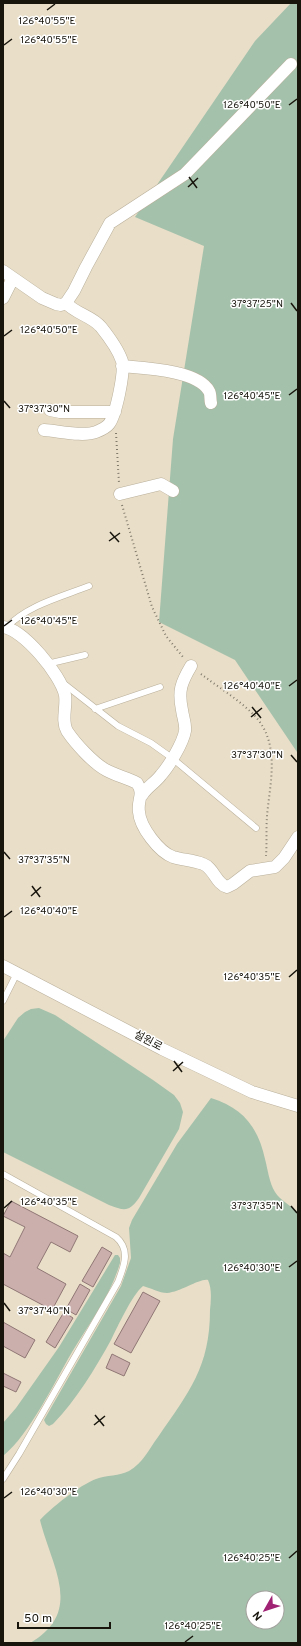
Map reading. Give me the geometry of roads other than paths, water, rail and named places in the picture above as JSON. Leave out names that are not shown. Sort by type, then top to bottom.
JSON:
[{"type":"street","points":[[3,298],[8,274],[42,298],[56,304],[61,305],[66,303],[74,291],[110,223],[185,174],[291,64]]},
{"type":"street","points":[[44,430],[87,434],[95,432],[110,424],[115,412],[122,361],[113,344],[100,326],[96,322],[72,309],[66,303]]},
{"type":"street","points":[[122,366],[180,374],[205,386],[209,391],[211,403]]},
{"type":"street","points":[[50,410],[65,413],[115,412]]},
{"type":"street","points":[[120,494],[161,484],[173,491]]},
{"type":"street","points":[[5,627],[16,631],[25,639],[47,664],[63,687],[65,696],[64,724],[68,732],[98,765],[107,771],[137,783],[142,795]]},
{"type":"street","points":[[191,666],[182,682],[180,691],[180,700],[185,724],[184,733],[172,758],[161,775],[147,787],[142,795],[138,810],[144,829],[157,844],[170,855],[203,864],[211,869],[220,883],[226,887],[233,884],[250,871],[275,867],[279,864],[298,837]]},
{"type":"street","name":"설원로","points":[[3,966],[162,1049],[252,1092],[298,1106]]},
{"type":"lane","points":[[5,627],[26,611],[89,586]]},
{"type":"lane","points":[[47,664],[85,655]]},
{"type":"lane","points":[[56,677],[118,726],[151,743],[172,758],[256,828]]},
{"type":"lane","points":[[95,709],[160,687]]},
{"type":"lane","points":[[3,1001],[17,973]]},
{"type":"lane","points":[[3,1174],[116,1237],[122,1242],[125,1251],[125,1260],[118,1282],[19,1454],[3,1479]]}]
